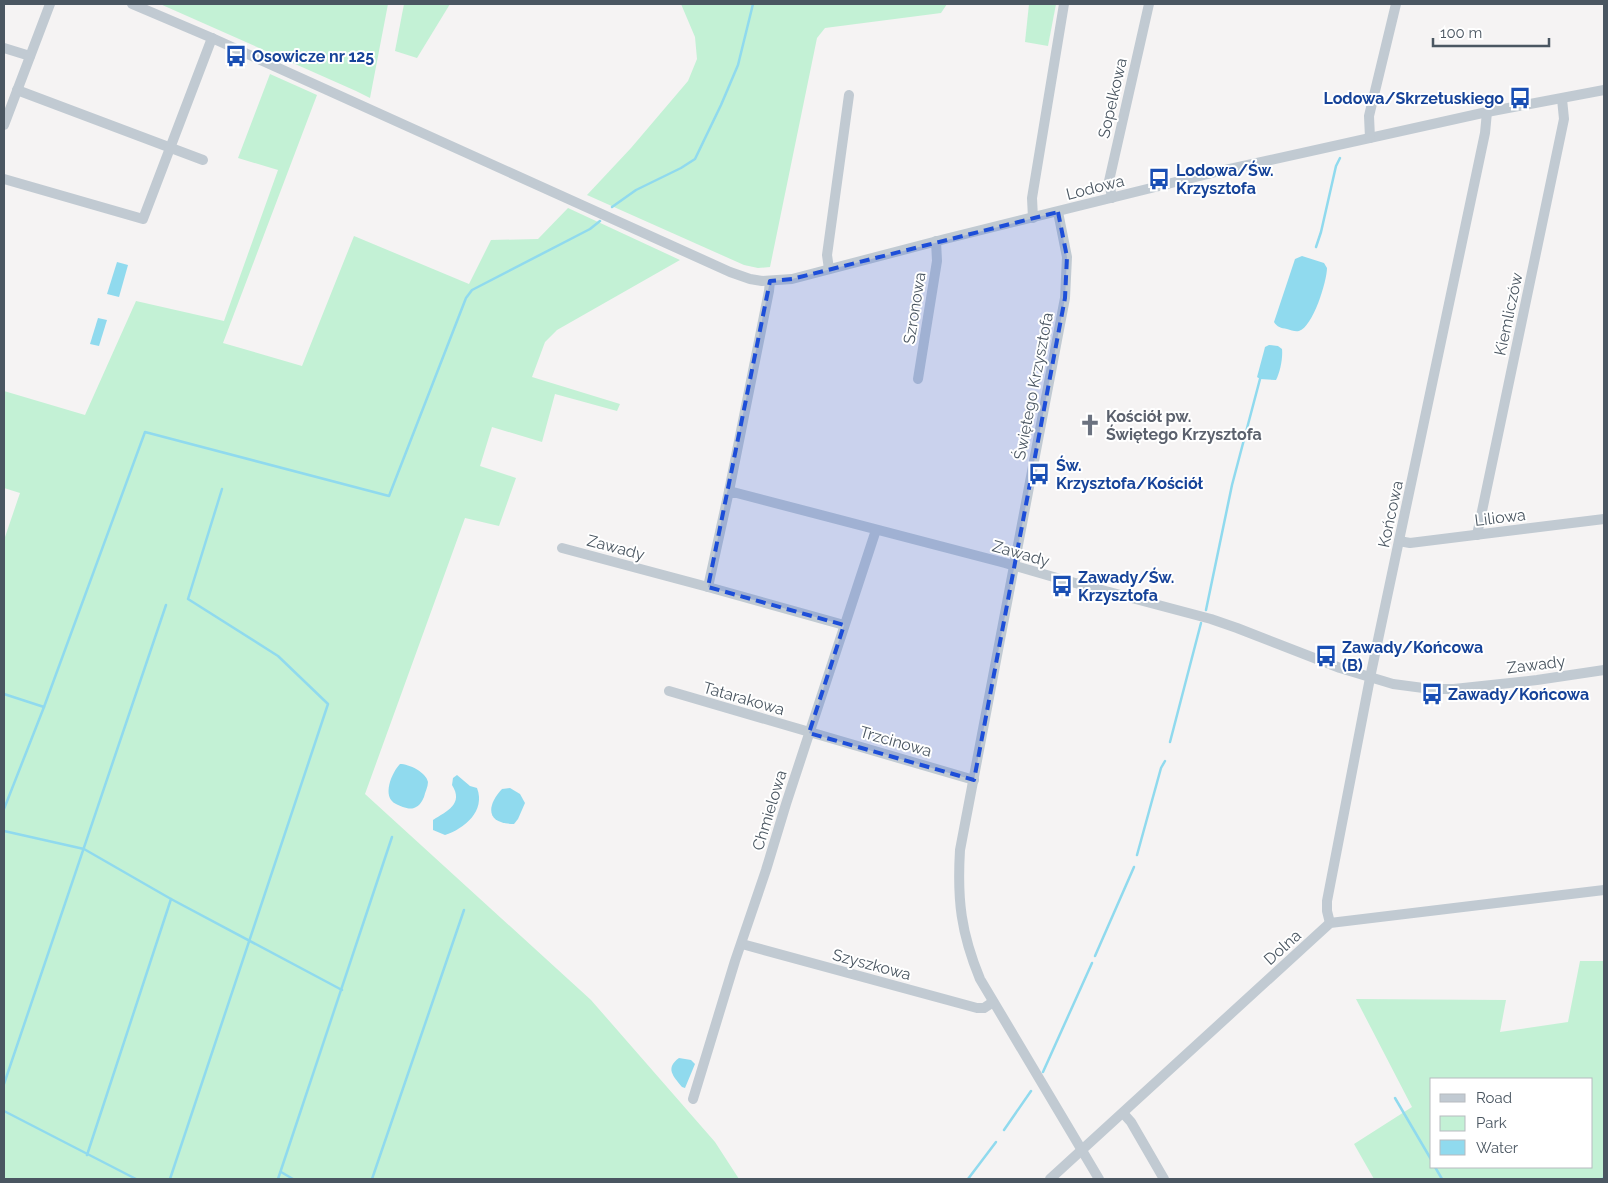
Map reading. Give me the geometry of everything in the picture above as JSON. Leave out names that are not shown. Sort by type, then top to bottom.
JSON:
[{"type":"street","points":[[4,125],[50,4]]},
{"type":"street","name":"Lodowa","points":[[132,4],[212,38],[730,272],[750,279],[770,281],[792,279],[936,241],[1216,172],[1487,112],[1604,90]]},
{"type":"street","points":[[1033,218],[1032,198],[1064,4]]},
{"type":"street","name":"Sopelkowa","points":[[1112,198],[1108,181],[1149,4]]},
{"type":"street","points":[[1370,138],[1369,116],[1396,4]]},
{"type":"street","points":[[4,179],[143,219],[212,38]]},
{"type":"street","points":[[4,48],[30,56]]},
{"type":"street","points":[[17,90],[203,160]]},
{"type":"street","points":[[829,269],[827,255],[849,95]]},
{"type":"street","name":"Kiemliczów","points":[[1478,535],[1564,119],[1562,99]]},
{"type":"street","name":"Końcowa","points":[[1330,923],[1326,911],[1327,901],[1370,678],[1485,133],[1487,112]]},
{"type":"street","name":"Świętego Krzysztofa","points":[[1058,212],[1066,257],[1065,298],[960,850],[960,906],[966,941],[972,960],[993,1002],[1099,1179]]},
{"type":"street","name":"Szronowa","points":[[918,379],[937,260],[936,241]]},
{"type":"street","points":[[708,587],[729,491],[770,281]]},
{"type":"street","name":"Zawady","points":[[729,491],[1222,622],[1340,668],[1370,678],[1413,688],[1446,689],[1537,680],[1604,670]]},
{"type":"street","name":"Liliowa","points":[[1399,541],[1410,543],[1604,519]]},
{"type":"street","name":"Chmielowa","points":[[693,1099],[809,732],[876,530]]},
{"type":"street","name":"Zawady","points":[[562,548],[844,625]]},
{"type":"street","name":"Tatarakowa","points":[[669,691],[809,732]]},
{"type":"street","name":"Trzcinowa","points":[[809,732],[974,780]]},
{"type":"street","points":[[1330,923],[1604,890]]},
{"type":"street","name":"Dolna","points":[[1050,1179],[1330,923]]},
{"type":"street","name":"Szyszkowa","points":[[742,944],[977,1008],[984,1008],[993,1002]]},
{"type":"street","points":[[1124,1113],[1164,1179]]},
{"type":"highlighted area","points":[[1058,212],[1067,257],[1065,298],[974,780],[809,733],[844,625],[708,587],[770,281],[792,279]]},
{"type":"green space","points":[[160,4],[388,4],[370,98],[356,91]]},
{"type":"green space","points":[[404,4],[450,4],[417,58],[395,51]]},
{"type":"green space","points":[[681,4],[947,4],[941,13],[825,28],[817,38],[770,267],[758,268],[744,265],[587,195],[631,148],[688,81],[697,59],[695,37]]},
{"type":"green space","points":[[1029,4],[1056,4],[1048,46],[1025,42]]},
{"type":"green space","points":[[270,74],[317,95],[223,343],[302,366],[354,236],[469,284],[491,240],[538,239],[568,208],[680,260],[557,330],[545,342],[532,377],[620,404],[617,411],[555,394],[542,442],[492,427],[480,466],[516,478],[499,526],[465,518],[365,794],[591,1000],[715,1142],[739,1179],[4,1179],[4,540],[20,493],[4,488],[4,391],[85,415],[136,301],[224,321],[278,170],[238,158]]},
{"type":"green space","points":[[1580,961],[1604,961],[1604,1179],[1374,1179],[1354,1144],[1412,1107],[1356,999],[1506,1000],[1500,1032],[1568,1022]]},
{"type":"water","points":[[1302,256],[1324,263],[1327,268],[1325,283],[1314,313],[1304,328],[1296,331],[1279,327],[1274,322],[1295,259]]},
{"type":"water","points":[[117,262],[128,265],[119,297],[107,294]]},
{"type":"water","points":[[98,318],[107,320],[99,346],[90,344]]},
{"type":"water","points":[[1269,345],[1278,346],[1282,349],[1281,365],[1276,380],[1260,379],[1257,377],[1265,347]]},
{"type":"water","points":[[400,764],[417,769],[427,778],[428,782],[424,797],[419,805],[414,808],[407,808],[396,804],[389,796],[391,778]]},
{"type":"water","points":[[457,775],[470,786],[477,788],[478,804],[472,818],[466,824],[445,835],[433,830],[433,820],[448,810],[455,802],[456,797],[452,785],[453,778]]},
{"type":"water","points":[[510,788],[520,794],[525,803],[514,824],[498,821],[494,817],[491,808],[502,789]]},
{"type":"water","points":[[679,1058],[691,1060],[695,1064],[685,1088],[676,1079],[671,1069],[672,1065]]},
{"type":"waterway","points":[[612,207],[636,190],[695,159],[738,65],[753,4]]},
{"type":"waterway","points":[[1316,247],[1336,166],[1340,158]]},
{"type":"waterway","points":[[4,694],[44,707],[145,432],[389,496],[466,298],[472,290],[590,229],[600,221]]},
{"type":"waterway","points":[[1206,610],[1232,485],[1260,379]]},
{"type":"waterway","points":[[170,1179],[328,704],[278,656],[188,599],[222,489]]},
{"type":"waterway","points":[[4,1084],[166,605]]},
{"type":"waterway","points":[[1170,742],[1201,623]]},
{"type":"waterway","points":[[4,809],[44,707]]},
{"type":"waterway","points":[[1137,855],[1161,768],[1165,761]]},
{"type":"waterway","points":[[4,831],[84,849],[171,899],[342,990]]},
{"type":"waterway","points":[[278,1179],[392,837]]},
{"type":"waterway","points":[[1095,956],[1134,867]]},
{"type":"waterway","points":[[87,1155],[171,899]]},
{"type":"waterway","points":[[372,1179],[464,910]]},
{"type":"waterway","points":[[1043,1072],[1092,963]]},
{"type":"waterway","points":[[1004,1130],[1031,1091]]},
{"type":"waterway","points":[[1395,1098],[1430,1158]]},
{"type":"waterway","points":[[4,1111],[136,1179]]},
{"type":"waterway","points":[[968,1179],[996,1142]]},
{"type":"waterway","points":[[1436,1168],[1442,1179]]},
{"type":"waterway","points":[[281,1172],[293,1179]]},
{"type":"place","name":"Osowicze nr 125","points":[[236,56]]},
{"type":"place","name":"Lodowa/Skrzetuskiego","points":[[1520,98]]},
{"type":"place","name":"Lodowa/Św. Krzysztofa","points":[[1159,179]]},
{"type":"place","name":"Kościół pw. Świętego Krzysztofa","points":[[1090,425]]},
{"type":"place","name":"Św. Krzysztofa/Kościół","points":[[1039,474]]},
{"type":"place","name":"Zawady/Św. Krzysztofa","points":[[1062,586]]},
{"type":"place","name":"Zawady/Końcowa (B)","points":[[1326,656]]},
{"type":"place","name":"Zawady/Końcowa","points":[[1432,694]]}]
